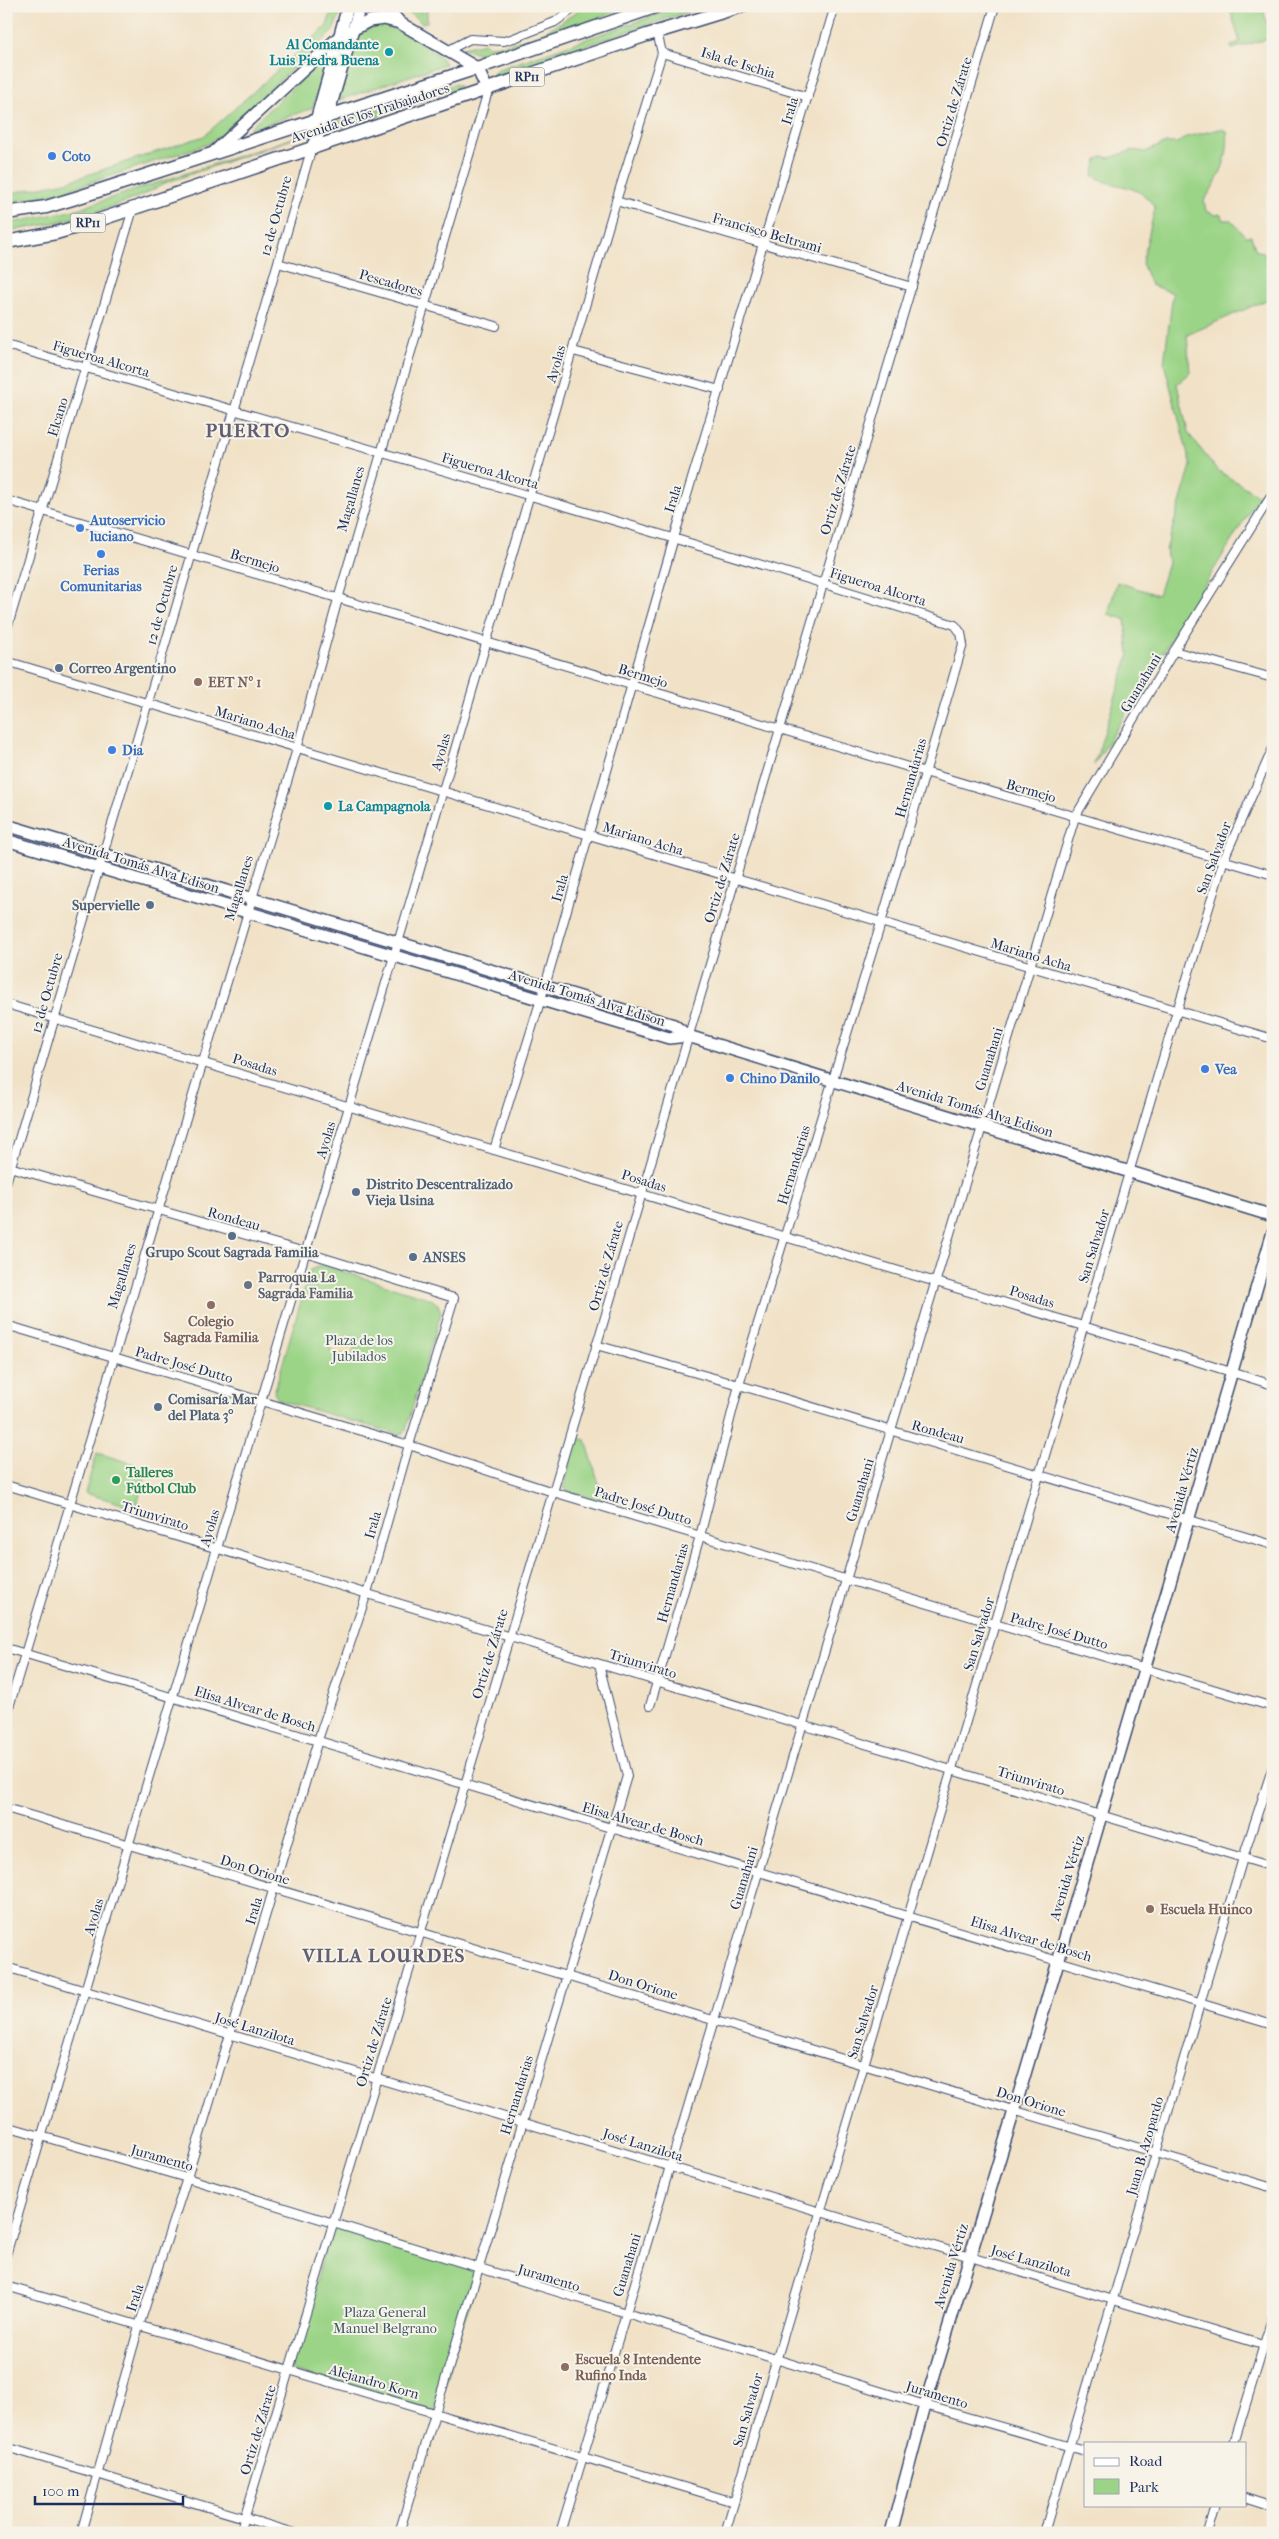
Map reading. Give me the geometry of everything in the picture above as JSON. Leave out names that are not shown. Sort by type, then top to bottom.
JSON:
[{"type":"main road","name":"12 de Octubre","points":[[312,147],[315,120],[348,6]]},
{"type":"main road","points":[[312,147],[328,115],[360,6]]},
{"type":"main road","points":[[386,6],[400,23],[477,68],[488,90]]},
{"type":"main road","name":"Avenida de los Trabajadores","points":[[6,214],[62,202],[477,68],[658,6]]},
{"type":"main road","name":"Avenida de los Trabajadores","points":[[6,242],[56,233],[133,209],[656,32],[742,6]]},
{"type":"main road","points":[[212,154],[339,37],[353,28],[377,19],[400,23]]},
{"type":"main road","name":"Avenida Tomás Alva Edison","points":[[6,825],[674,1025],[688,1036],[1273,1216]]},
{"type":"main road","name":"Avenida Tomás Alva Edison","points":[[6,840],[668,1038],[688,1036]]},
{"type":"main road","name":"Avenida Vértiz","points":[[891,2533],[925,2405],[1014,2111],[1189,1520],[1230,1372],[1273,1232]]},
{"type":"street","points":[[446,50],[470,39],[504,40],[514,38],[555,22],[576,6]]},
{"type":"street","name":"Irala","points":[[494,1150],[540,1000],[674,538],[834,6]]},
{"type":"street","name":"Ortiz de Zárate","points":[[240,2533],[508,1636],[553,1492],[995,6]]},
{"type":"street","points":[[656,32],[662,53]]},
{"type":"street","name":"Isla de Ischia","points":[[662,53],[808,97]]},
{"type":"street","name":"Ayolas","points":[[6,2255],[398,942],[616,200],[662,53]]},
{"type":"street","name":"Magallanes","points":[[6,1717],[297,749],[380,452],[488,90]]},
{"type":"street","name":"12 de Octubre","points":[[6,1183],[9,1167],[100,868],[312,147]]},
{"type":"street","name":"Francisco Beltrami","points":[[616,200],[763,245],[912,287]]},
{"type":"street","name":"Elcano","points":[[6,632],[133,209]]},
{"type":"street","name":"Pescadores","points":[[278,263],[496,326]]},
{"type":"street","name":"Figueroa Alcorta","points":[[6,345],[235,409],[674,538],[955,625],[961,633]]},
{"type":"street","points":[[572,351],[720,390]]},
{"type":"street","name":"Guanahani","points":[[560,2533],[1075,817],[1174,651],[1273,493]]},
{"type":"street","name":"Bermejo","points":[[6,500],[779,730],[1273,874]]},
{"type":"street","name":"Hernandarias","points":[[650,1706],[700,1536],[739,1385],[881,923],[964,644],[961,633]]},
{"type":"street","points":[[1174,651],[1273,678]]},
{"type":"street","name":"Mariano Acha","points":[[6,661],[1273,1040]]},
{"type":"street","name":"San Salvador","points":[[725,2533],[1177,1011],[1224,859],[1273,748]]},
{"type":"street","name":"Posadas","points":[[6,1004],[935,1281],[1273,1385]]},
{"type":"street","name":"Rondeau","points":[[9,1167],[305,1252],[454,1298]]},
{"type":"street","name":"Irala","points":[[81,2533],[139,2326],[187,2178],[228,2034],[318,1740],[367,1594],[409,1445],[454,1298]]},
{"type":"street","name":"Padre José Dutto","points":[[6,1325],[409,1445],[553,1492],[1273,1707]]},
{"type":"street","name":"Rondeau","points":[[596,1345],[739,1385],[1273,1545]]},
{"type":"street","name":"Triunvirato","points":[[6,1485],[1273,1867]]},
{"type":"street","name":"Elisa Alvear de Bosch","points":[[6,1648],[759,1870],[1273,2025]]},
{"type":"street","name":"Hernandarias","points":[[399,2533],[434,2413],[480,2269],[521,2122],[568,1976],[627,1776],[599,1664]]},
{"type":"street","name":"Juan B. Azopardo","points":[[1044,2533],[1068,2446],[1243,1858],[1273,1766]]},
{"type":"street","name":"Don Orione","points":[[6,1808],[1273,2188]]},
{"type":"street","name":"José Lanzilota","points":[[6,1967],[1113,2298],[1273,2348]]},
{"type":"street","name":"Juramento","points":[[6,2126],[187,2178],[332,2225],[625,2315],[1084,2451]]},
{"type":"street","name":"Alejandro Korn","points":[[6,2286],[734,2502]]},
{"type":"street","points":[[1234,2442],[1273,2315]]},
{"type":"street","points":[[6,2447],[295,2533]]},
{"type":"street","points":[[1246,2498],[1273,2506]]},
{"type":"street","points":[[1207,2533],[1215,2506]]},
{"type":"green space","points":[[333,6],[343,6],[333,31],[220,136],[208,144],[59,193],[6,203],[6,194],[66,182],[204,136],[327,26]]},
{"type":"green space","points":[[401,6],[410,6],[422,13],[424,8],[427,9],[427,22],[422,23]]},
{"type":"green space","points":[[584,6],[633,6],[494,55],[481,54],[462,48],[485,43],[487,46],[501,45],[526,39],[562,22]]},
{"type":"green space","points":[[683,6],[707,6],[634,29],[497,77],[493,74],[496,70]]},
{"type":"green space","points":[[1229,6],[1262,6],[1271,38],[1232,49],[1231,45],[1240,42]]},
{"type":"green space","points":[[375,25],[392,28],[414,38],[434,51],[445,64],[339,100],[356,37]]},
{"type":"green space","points":[[323,60],[327,61],[313,108],[251,130],[251,126]]},
{"type":"green space","points":[[455,84],[459,86],[457,90],[334,130],[330,128],[332,124]]},
{"type":"green space","points":[[1220,129],[1227,131],[1227,150],[1219,176],[1204,201],[1206,211],[1216,215],[1220,214],[1224,220],[1231,220],[1246,237],[1251,236],[1256,251],[1264,252],[1273,261],[1273,297],[1187,335],[1190,373],[1177,384],[1188,433],[1217,470],[1259,496],[1094,765],[1129,654],[1125,619],[1108,614],[1117,582],[1158,595],[1168,563],[1166,550],[1191,466],[1164,363],[1173,293],[1151,285],[1142,263],[1155,208],[1149,199],[1142,194],[1101,180],[1093,175],[1097,160],[1103,156],[1110,158],[1133,150],[1145,152],[1166,143],[1178,143],[1186,137]]},
{"type":"green space","points":[[303,135],[165,183],[149,192],[110,207],[45,225],[6,231],[6,224],[71,211]]},
{"type":"green space","name":"Plaza de los Jubilados","points":[[322,1265],[431,1299],[438,1304],[441,1313],[406,1429],[403,1433],[397,1434],[279,1400],[274,1393],[310,1270]]},
{"type":"green space","points":[[576,1438],[586,1440],[604,1501],[567,1491],[564,1487]]},
{"type":"green space","name":"Talleres Fútbol Club","points":[[97,1453],[148,1468],[136,1508],[85,1493]]},
{"type":"green space","name":"Plaza General Manuel Belgrano","points":[[332,2225],[480,2269],[435,2413],[289,2370]]},
{"type":"sand","points":[[334,1336],[356,1343],[352,1357],[330,1351]]},
{"type":"place","name":"Al Comandante Luis Piedra Buena","points":[[389,52]]},
{"type":"place","name":"Coto","points":[[52,156]]},
{"type":"place","name":"Autoservicio luciano","points":[[80,528]]},
{"type":"place","name":"Ferias Comunitarias","points":[[101,554]]},
{"type":"place","name":"Correo Argentino","points":[[59,668]]},
{"type":"place","name":"EET Nº 1","points":[[198,682]]},
{"type":"place","name":"Dia","points":[[112,750]]},
{"type":"place","name":"La Campagnola","points":[[328,806]]},
{"type":"place","name":"Supervielle","points":[[150,905]]},
{"type":"place","name":"Vea","points":[[1205,1069]]},
{"type":"place","name":"Chino Danilo","points":[[730,1078]]},
{"type":"place","name":"Distrito Descentralizado Vieja Usina","points":[[356,1192]]},
{"type":"place","name":"Grupo Scout Sagrada Familia","points":[[232,1236]]},
{"type":"place","name":"ANSES","points":[[413,1257]]},
{"type":"place","name":"Parroquia La Sagrada Familia","points":[[248,1285]]},
{"type":"place","name":"Colegio Sagrada Familia","points":[[211,1305]]},
{"type":"place","name":"Comisaría Mar del Plata 3°","points":[[158,1407]]},
{"type":"place","name":"Talleres Fútbol Club","points":[[116,1480]]},
{"type":"place","name":"Escuela Huinco","points":[[1150,1909]]},
{"type":"place","name":"Escuela 8 Intendente Rufino Inda","points":[[565,2367]]},
{"type":"district","name":"PUERTO","points":[[248,431]]},
{"type":"district","name":"VILLA LOURDES","points":[[384,1956]]}]
